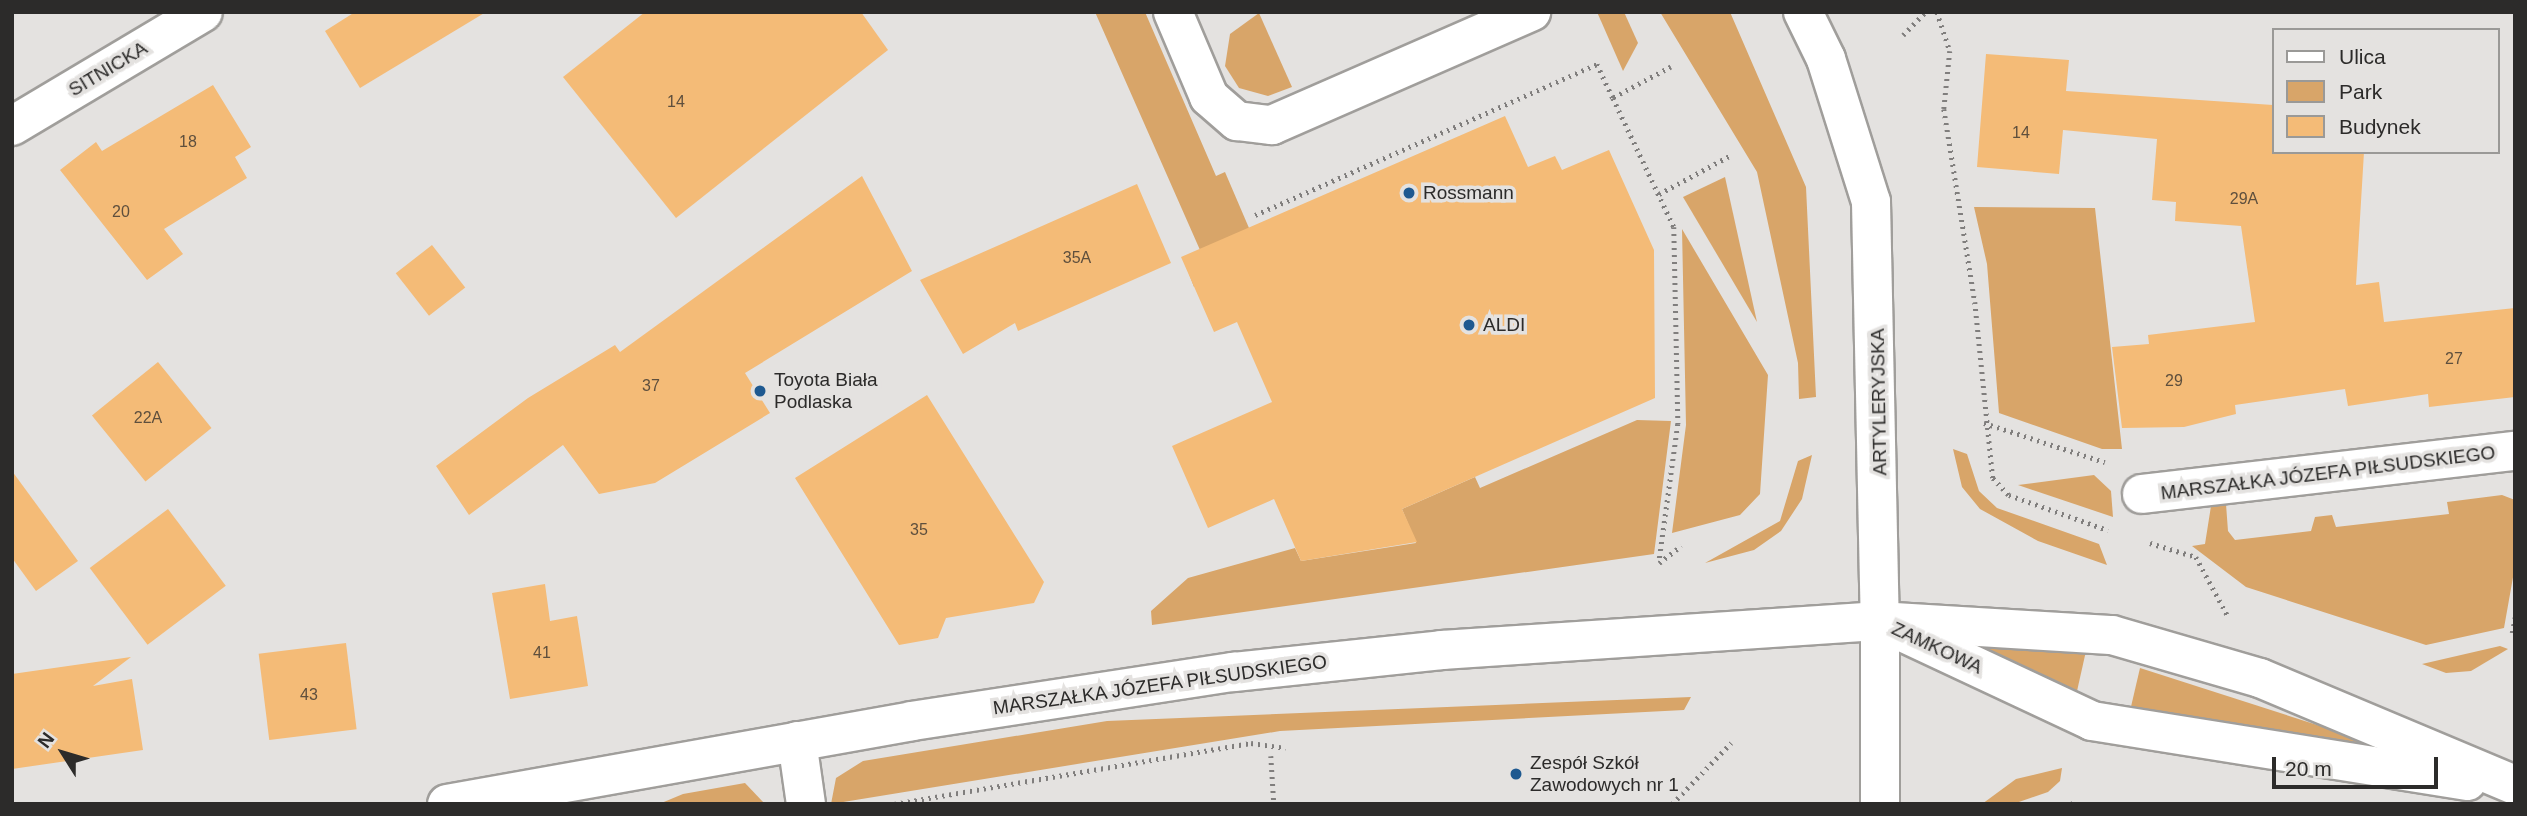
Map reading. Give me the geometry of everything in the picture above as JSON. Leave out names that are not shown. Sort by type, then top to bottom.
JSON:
[{"type":"street","name":"SITNICKA","points":[[12,126],[203,12]]},
{"type":"street","points":[[1173,12],[1209,97],[1237,121],[1272,125],[1531,12]]},
{"type":"street","name":"ARTYLERYJSKA","points":[[1803,12],[1826,58],[1871,202],[1880,621],[1880,804]]},
{"type":"street","name":"MARSZAŁKA JÓZEFA PIŁSUDSKIEGO","points":[[2142,495],[2515,451]]},
{"type":"street","name":"MARSZAŁKA JÓZEFA PIŁSUDSKIEGO","points":[[447,804],[797,741],[1234,672],[1442,650],[1880,621]]},
{"type":"street","name":"ZAMKOWA","points":[[1880,621],[2112,635],[2260,678],[2515,787]]},
{"type":"street","name":"ZAMKOWA","points":[[1880,621],[2092,721],[2515,787]]},
{"type":"street","points":[[797,741],[806,804]]},
{"type":"path","points":[[1903,35],[1925,12]]},
{"type":"path","points":[[1937,12],[1950,51],[1944,109],[1975,302],[1983,423],[1993,478],[2009,495],[2112,531]]},
{"type":"path","points":[[1255,215],[1597,64],[1674,227],[1678,424],[1659,563],[1681,546]]},
{"type":"path","points":[[1613,98],[1671,67]]},
{"type":"path","points":[[1659,194],[1731,155]]},
{"type":"path","points":[[1983,423],[2002,425]]},
{"type":"path","points":[[2138,540],[2196,557]]},
{"type":"path","points":[[2512,633],[2515,617]]},
{"type":"path","points":[[894,804],[1251,743],[1286,748]]},
{"type":"path","points":[[1672,804],[1731,743]]},
{"type":"path","points":[[1271,756],[1274,804]]},
{"type":"green space","points":[[1095,12],[1145,12],[1216,176],[1225,172],[1249,228],[1225,275],[1194,287],[1183,258],[1200,250]]},
{"type":"green space","points":[[1597,12],[1624,12],[1638,43],[1623,71]]},
{"type":"green space","points":[[1660,12],[1730,12],[1806,187],[1816,397],[1799,399],[1798,363],[1757,172]]},
{"type":"green space","points":[[1259,13],[1292,87],[1268,96],[1239,88],[1225,66],[1230,34]]},
{"type":"green space","points":[[1725,177],[1757,322],[1683,197]]},
{"type":"green space","points":[[1974,207],[2095,208],[2122,449],[2102,449],[1999,413],[1987,264]]},
{"type":"green space","points":[[1682,229],[1768,375],[1760,494],[1740,515],[1672,533],[1686,425]]},
{"type":"green space","points":[[1637,420],[1671,421],[1654,554],[1152,625],[1151,611],[1188,578],[1295,548],[1301,561],[1416,543],[1402,509],[1475,477],[1480,488]]},
{"type":"green space","points":[[1953,449],[1967,454],[1979,491],[1997,508],[2099,544],[2107,565],[2038,541],[1980,509],[1962,487]]},
{"type":"green space","points":[[1812,455],[1802,499],[1781,531],[1754,550],[1705,563],[1780,521],[1798,461]]},
{"type":"green space","points":[[2094,475],[2111,491],[2113,517],[2018,485]]},
{"type":"green space","points":[[2502,495],[2515,500],[2515,566],[2504,628],[2426,645],[2246,587],[2192,546],[2205,544],[2211,506],[2226,504],[2228,531],[2235,540],[2311,531],[2315,517],[2332,515],[2336,527],[2449,514],[2447,502]]},
{"type":"green space","points":[[1988,646],[2086,651],[2075,700],[1984,650]]},
{"type":"green space","points":[[2500,646],[2508,649],[2471,671],[2446,673],[2422,664]]},
{"type":"green space","points":[[2140,668],[2367,741],[2373,750],[2130,711]]},
{"type":"green space","points":[[1691,697],[1684,710],[1280,731],[831,804],[836,778],[863,761],[1107,721]]},
{"type":"green space","points":[[2062,768],[2060,781],[2048,792],[2013,804],[1982,804],[2016,779]]},
{"type":"green space","points":[[745,783],[765,804],[659,804],[683,794]]},
{"type":"building","points":[[355,12],[486,12],[360,88],[325,31]]},
{"type":"building","points":[[645,12],[861,12],[888,50],[676,218],[563,77]]},
{"type":"building","points":[[1986,54],[2069,60],[2066,91],[2272,105],[2272,154],[2364,154],[2356,285],[2379,282],[2384,322],[2515,308],[2515,397],[2429,407],[2428,394],[2348,406],[2345,389],[2235,405],[2236,414],[2184,427],[2122,428],[2112,347],[2149,344],[2148,335],[2255,322],[2241,226],[2175,221],[2176,202],[2152,200],[2157,139],[2063,130],[2059,174],[1977,167]]},
{"type":"building","points":[[213,85],[251,147],[235,157],[247,178],[164,229],[183,254],[147,280],[60,170],[96,142],[102,151]]},
{"type":"building","points":[[1505,116],[1528,167],[1555,156],[1562,170],[1609,150],[1654,250],[1655,398],[1402,509],[1417,542],[1301,561],[1274,499],[1208,528],[1172,446],[1272,402],[1237,322],[1214,332],[1181,257]]},
{"type":"building","points":[[862,176],[912,271],[745,373],[770,413],[655,483],[599,494],[563,445],[469,515],[436,466],[528,398],[615,345],[620,352]]},
{"type":"building","points":[[1137,184],[1171,263],[1018,331],[1015,323],[963,354],[920,280]]},
{"type":"building","points":[[432,245],[465,288],[429,316],[396,273]]},
{"type":"building","points":[[158,362],[211,428],[145,482],[92,415]]},
{"type":"building","points":[[927,395],[1044,582],[1034,603],[946,618],[938,638],[899,645],[795,478]]},
{"type":"building","points":[[12,471],[78,561],[36,591],[12,558]]},
{"type":"building","points":[[168,509],[226,586],[148,645],[90,568]]},
{"type":"building","points":[[545,584],[550,621],[577,616],[588,686],[510,699],[492,593]]},
{"type":"building","points":[[346,643],[357,729],[269,740],[259,654]]},
{"type":"building","points":[[131,657],[93,686],[132,679],[143,750],[12,769],[12,674]]},
{"type":"place","name":"Rossmann","points":[[1409,193]]},
{"type":"place","name":"ALDI","points":[[1469,325]]},
{"type":"place","name":"Toyota Biała Podlaska","points":[[760,391]]},
{"type":"place","name":"Zespół Szkół Zawodowych nr 1","points":[[1516,774]]}]
